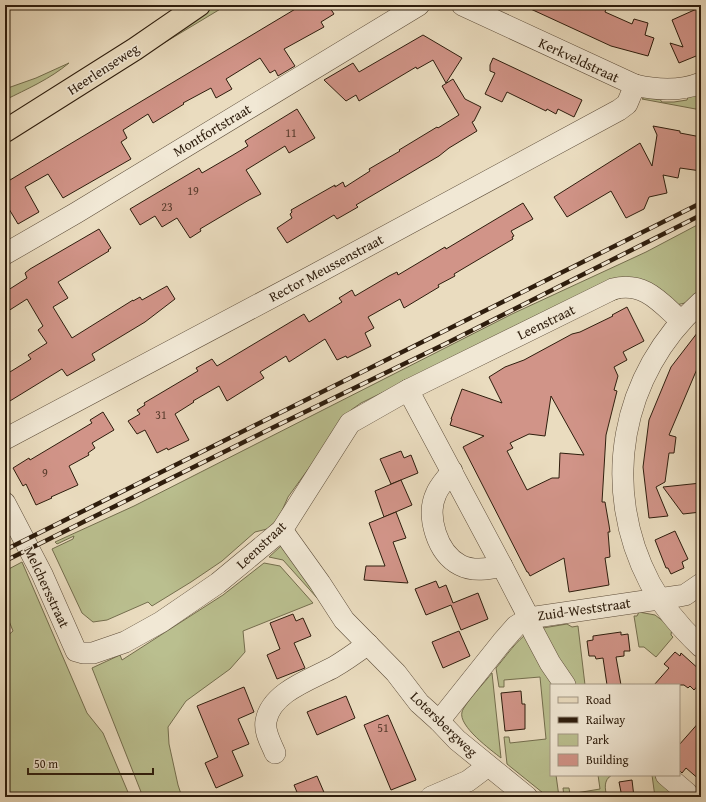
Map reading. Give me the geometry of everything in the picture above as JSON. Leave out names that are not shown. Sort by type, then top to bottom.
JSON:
[{"type":"main road","name":"Heerlenseweg","points":[[5,131],[135,49],[199,5]]},
{"type":"street","name":"Montfortstraat","points":[[5,254],[76,213],[419,5]]},
{"type":"street","name":"Kerkveldstraat","points":[[462,5],[635,85],[667,89],[701,83]]},
{"type":"street","name":"Rector Meussenstraat","points":[[5,439],[319,273],[619,110],[627,104],[635,85]]},
{"type":"street","name":"Leenstraat","points":[[76,651],[93,653],[125,642],[161,622],[218,583],[282,530],[350,423],[408,390],[613,289],[624,286],[648,292],[681,321]]},
{"type":"street","points":[[701,302],[681,321],[655,356],[636,395],[625,437],[622,481],[624,502],[630,531],[641,565],[651,585],[674,620],[701,647]]},
{"type":"street","points":[[408,390],[502,566],[550,663],[564,684]]},
{"type":"street","points":[[452,471],[436,493],[432,507],[438,540],[448,554],[460,565],[475,569],[488,569],[502,566]]},
{"type":"street","name":"Melchersstraat","points":[[5,503],[42,574],[76,651]]},
{"type":"street","name":"Lotersbergweg","points":[[282,530],[320,583],[344,620],[396,673],[419,703],[457,740],[528,797]]},
{"type":"street","name":"Zuid-Weststraat","points":[[439,721],[502,642],[516,626],[529,618],[684,595],[701,584]]},
{"type":"street","points":[[275,753],[266,731],[266,720],[274,703],[290,689],[335,666],[368,644]]},
{"type":"street","points":[[431,797],[468,781],[488,766]]},
{"type":"street","points":[[667,776],[687,793]]},
{"type":"green space","points":[[214,5],[227,5],[119,70]]},
{"type":"green space","points":[[69,63],[46,79],[5,100],[5,89],[36,78]]},
{"type":"green space","points":[[701,92],[701,110],[642,99],[645,97],[658,97],[662,102],[674,102],[687,100],[689,95]]},
{"type":"green space","points":[[701,223],[701,292],[685,303],[676,305],[651,287],[457,356],[361,403],[351,410],[288,497],[278,520],[267,529],[255,532],[222,561],[152,606],[148,602],[107,620],[93,622],[82,613],[52,549],[73,539],[74,536],[57,544],[55,542],[134,506],[512,314],[646,252]]},
{"type":"green space","points":[[281,546],[287,548],[318,599],[283,560],[269,557]]},
{"type":"green space","points":[[22,562],[87,713],[103,733],[130,797],[5,797],[5,638],[13,631],[5,611],[5,571]]},
{"type":"green space","points":[[264,563],[280,566],[313,603],[243,631],[245,652],[230,669],[186,701],[168,727],[169,744],[182,797],[143,797],[92,668],[120,655],[122,660],[223,595]]},
{"type":"green space","points":[[639,612],[655,615],[672,628],[671,635],[673,637],[656,657],[644,647],[639,647],[634,616],[637,616]]},
{"type":"green space","points":[[567,624],[572,627],[578,626],[585,684],[570,684],[537,629]]},
{"type":"green space","points":[[529,632],[559,684],[550,684],[550,776],[556,776],[559,797],[548,797],[507,764],[504,737],[509,737],[510,743],[546,739],[540,677],[504,680],[504,687],[499,687],[496,668]]},
{"type":"green space","points":[[492,673],[501,758],[483,744],[470,731],[462,718],[464,708]]},
{"type":"green space","points":[[598,776],[610,776],[607,779],[605,788],[607,797],[564,797],[563,788],[569,788],[570,794],[600,789]]},
{"type":"green space","points":[[652,776],[662,776],[686,797],[655,797]]},
{"type":"building","points":[[302,5],[328,5],[334,14],[321,22],[324,27],[284,49],[295,66],[278,76],[275,70],[270,73],[260,58],[226,79],[232,89],[216,98],[211,88],[183,103],[184,104],[153,123],[148,114],[123,130],[127,138],[121,142],[131,159],[63,198],[48,174],[25,187],[39,212],[18,224],[9,209],[5,212],[5,183]]},
{"type":"building","points":[[522,5],[599,5],[606,9],[605,12],[632,24],[634,19],[648,23],[645,35],[654,38],[648,56],[611,46]]},
{"type":"building","points":[[701,7],[701,54],[679,63],[670,43],[683,47],[672,20]]},
{"type":"building","points":[[423,35],[462,58],[446,83],[433,60],[417,69],[416,67],[359,101],[356,95],[346,101],[324,80],[353,63],[359,72]]},
{"type":"building","points":[[493,58],[582,100],[574,117],[558,109],[556,114],[547,109],[546,111],[507,92],[502,102],[485,94],[495,73],[490,71],[490,65]]},
{"type":"building","points":[[453,79],[465,99],[481,107],[474,121],[472,122],[477,131],[439,156],[356,205],[358,207],[337,219],[334,215],[287,243],[277,228],[292,218],[290,214],[292,212],[291,210],[335,185],[335,187],[343,182],[345,187],[370,171],[369,169],[400,151],[399,150],[459,115],[442,86]]},
{"type":"building","points":[[297,109],[315,138],[289,153],[285,146],[246,170],[261,194],[200,229],[201,231],[190,238],[177,218],[162,227],[155,216],[140,225],[130,209],[199,168],[202,173],[233,155],[248,146],[245,141]]},
{"type":"building","points":[[653,126],[701,137],[701,171],[680,168],[678,178],[663,175],[667,193],[649,197],[644,209],[626,218],[611,191],[567,217],[554,197],[640,143],[652,166],[657,135]]},
{"type":"building","points":[[523,203],[533,219],[511,231],[514,236],[512,237],[513,239],[454,274],[455,276],[438,285],[439,287],[404,308],[400,299],[368,317],[374,328],[365,333],[371,346],[347,358],[346,356],[337,360],[325,339],[289,362],[286,356],[260,372],[264,378],[227,401],[219,386],[193,401],[194,402],[175,414],[189,440],[168,450],[167,448],[157,453],[145,430],[137,434],[128,421],[140,414],[137,410],[145,405],[144,403],[198,371],[196,368],[212,359],[217,366],[304,314],[309,322],[342,302],[339,298],[352,290],[355,296],[397,272],[398,275],[445,247],[446,249]]},
{"type":"building","points":[[99,229],[111,248],[108,250],[109,251],[58,282],[68,298],[53,307],[72,338],[133,300],[140,297],[142,300],[167,286],[175,299],[145,322],[92,354],[95,360],[67,376],[62,369],[5,404],[5,375],[31,359],[28,355],[47,343],[38,330],[43,326],[27,299],[5,313],[5,292],[27,278],[25,273],[30,269]]},
{"type":"building","points":[[627,307],[644,341],[623,352],[627,360],[614,367],[618,376],[614,390],[617,391],[606,435],[602,502],[605,502],[610,532],[608,532],[610,557],[605,558],[609,585],[569,592],[564,558],[530,576],[527,572],[463,447],[484,436],[450,425],[462,389],[502,403],[489,377],[505,367],[524,360],[572,334],[580,332],[613,316],[612,315]],"holes":[[[551,396],[584,455],[560,453],[559,478],[552,478],[527,490],[507,451],[513,448],[510,443],[529,434],[545,436]]]},
{"type":"building","points":[[701,328],[701,372],[697,369],[669,435],[676,437],[674,453],[669,453],[665,482],[656,487],[668,516],[649,518],[643,467],[649,420],[671,367]]},
{"type":"building","points":[[103,412],[114,430],[92,443],[95,448],[88,453],[89,455],[69,466],[78,485],[36,505],[26,484],[23,486],[13,468],[29,458],[30,460],[92,423],[90,420]]},
{"type":"building","points":[[401,451],[404,458],[411,455],[418,473],[391,484],[380,459]]},
{"type":"building","points":[[401,480],[412,505],[384,517],[375,491]]},
{"type":"building","points":[[701,483],[701,512],[683,514],[663,487]]},
{"type":"building","points":[[396,512],[406,538],[393,542],[408,583],[364,580],[366,566],[385,566],[369,523]]},
{"type":"building","points":[[675,531],[688,559],[682,562],[684,568],[671,574],[668,568],[666,568],[655,540]]},
{"type":"building","points":[[436,581],[439,588],[446,585],[453,603],[478,593],[488,619],[461,630],[451,605],[426,615],[415,589]]},
{"type":"building","points":[[293,614],[296,621],[303,618],[311,636],[294,643],[305,668],[277,679],[267,655],[280,649],[270,623]]},
{"type":"building","points":[[459,631],[470,656],[443,668],[432,642]]},
{"type":"building","points":[[621,632],[621,635],[628,634],[630,651],[624,651],[624,656],[616,657],[621,684],[607,684],[603,658],[596,659],[595,656],[589,656],[587,641],[593,640],[593,636]]},
{"type":"building","points":[[675,652],[680,656],[681,653],[701,671],[701,682],[694,690],[690,686],[688,688],[680,684],[655,684],[669,668],[664,664]]},
{"type":"building","points":[[244,687],[254,712],[238,719],[249,744],[232,751],[243,776],[216,788],[205,763],[218,757],[197,706]]},
{"type":"building","points":[[521,691],[522,704],[525,704],[525,729],[505,731],[501,693]]},
{"type":"building","points":[[346,696],[355,718],[317,735],[307,712]]},
{"type":"building","points":[[388,715],[416,780],[391,790],[364,725]]},
{"type":"building","points":[[701,720],[701,781],[686,768],[682,773],[680,771],[680,744]]},
{"type":"building","points":[[317,776],[326,797],[299,797],[294,785]]},
{"type":"building","points":[[632,780],[634,797],[622,797],[619,782]]},
{"type":"railway","points":[[5,550],[701,203]]},
{"type":"railway","points":[[5,561],[445,344],[701,215]]}]
